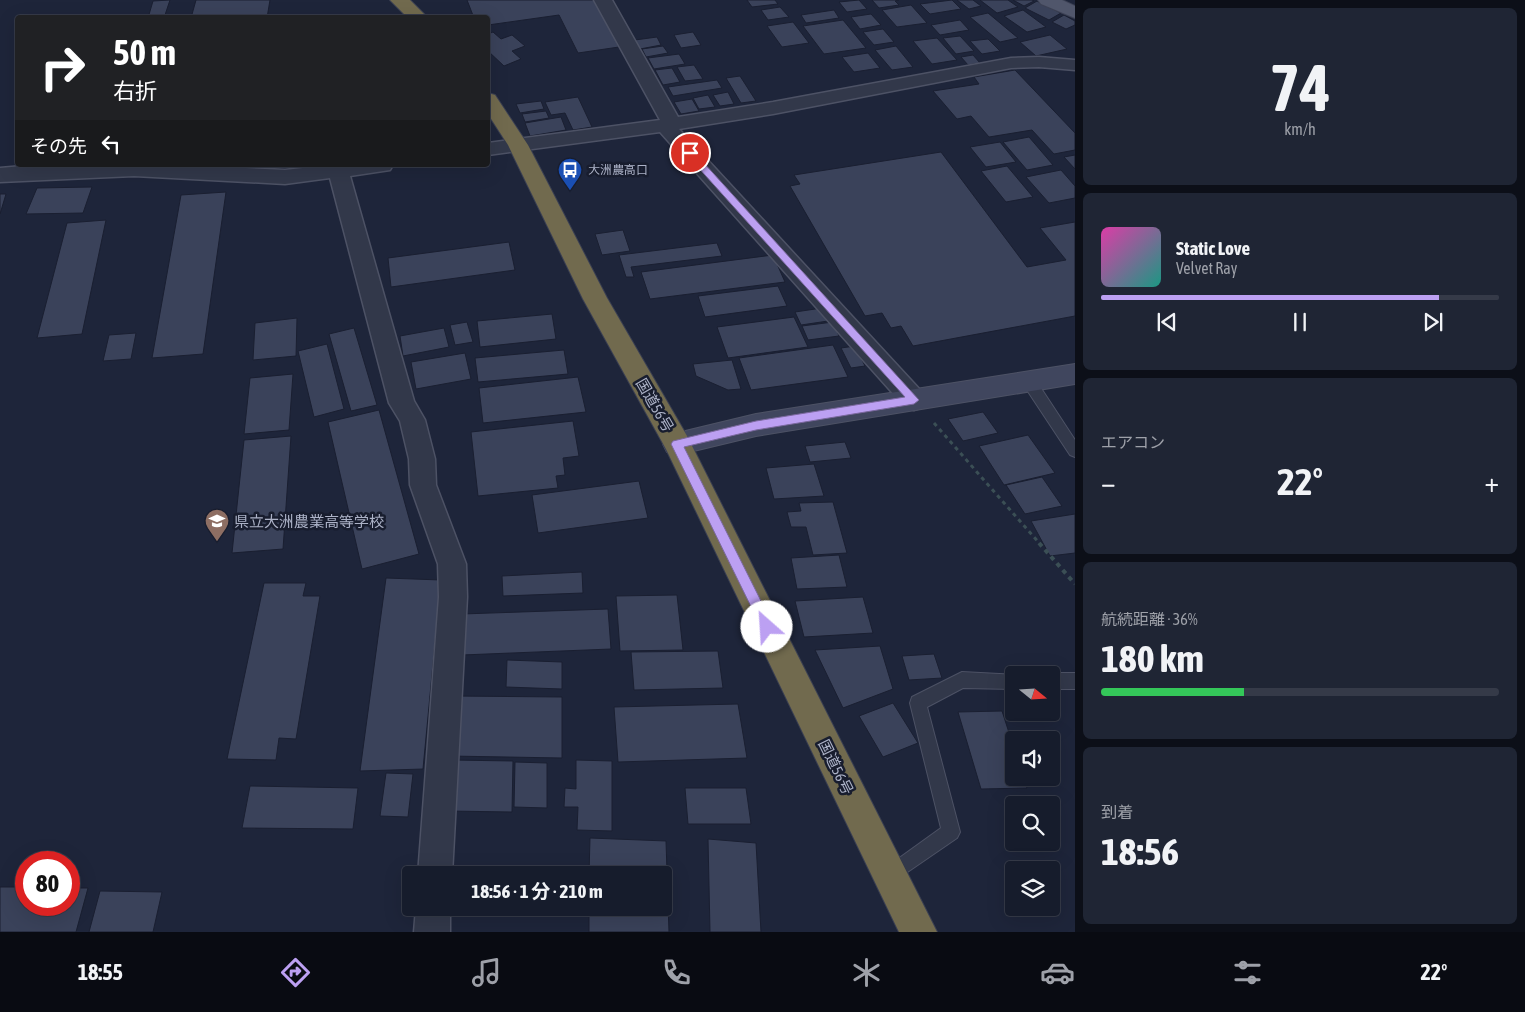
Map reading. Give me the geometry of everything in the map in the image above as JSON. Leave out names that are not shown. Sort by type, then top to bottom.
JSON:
[{"type":"highway","points":[[399,0],[416,15]]},
{"type":"highway","name":"国道56号","points":[[490,101],[518,145],[595,300],[677,444],[918,932]]},
{"type":"main road","points":[[1047,0],[1075,13]]},
{"type":"street","points":[[603,0],[668,125],[914,400]]},
{"type":"street","points":[[490,149],[607,134],[773,108],[1011,63],[1040,62],[1075,65]]},
{"type":"street","points":[[0,175],[34,172],[134,170],[285,177],[370,167]]},
{"type":"street","points":[[339,172],[402,403],[412,420],[422,459],[423,485],[452,564],[453,597],[436,866]]},
{"type":"street","points":[[677,444],[756,425],[1030,383],[1075,374]]},
{"type":"street","points":[[432,932],[433,916]]},
{"type":"lane","points":[[1030,383],[1075,451]]},
{"type":"lane","points":[[890,875],[951,832],[918,702],[962,680],[1005,681]]},
{"type":"lane","points":[[1060,681],[1075,681]]},
{"type":"path","points":[[914,400],[1075,584]]},
{"type":"building","points":[[170,0],[165,15],[149,15],[153,1]]},
{"type":"building","points":[[196,0],[270,0],[268,15],[192,15]]},
{"type":"building","points":[[467,0],[594,0],[619,47],[578,53],[559,15],[490,25],[490,15],[473,15]]},
{"type":"building","points":[[747,0],[775,0],[778,4],[752,7]]},
{"type":"building","points":[[859,0],[867,9],[847,12],[839,2]]},
{"type":"building","points":[[872,0],[899,0],[895,1],[899,5],[879,8]]},
{"type":"building","points":[[952,0],[961,9],[930,14],[920,4]]},
{"type":"building","points":[[957,0],[973,0],[981,6],[969,9]]},
{"type":"building","points":[[980,0],[1008,0],[1018,7],[997,13]]},
{"type":"building","points":[[1013,0],[1032,0],[1034,1],[1024,6]]},
{"type":"building","points":[[1037,1],[1061,13],[1049,20],[1025,8]]},
{"type":"building","points":[[911,5],[927,23],[897,27],[882,10]]},
{"type":"building","points":[[780,7],[789,17],[768,20],[761,10]]},
{"type":"building","points":[[834,10],[839,18],[806,23],[801,15]]},
{"type":"building","points":[[1023,10],[1046,27],[1027,32],[1004,16]]},
{"type":"building","points":[[988,13],[1018,38],[1000,42],[970,17]]},
{"type":"building","points":[[871,14],[881,25],[860,29],[851,17]]},
{"type":"building","points":[[1064,15],[1075,21],[1075,25],[1066,29],[1052,22]]},
{"type":"building","points":[[843,20],[866,48],[824,54],[803,26]]},
{"type":"building","points":[[960,20],[969,30],[940,35],[931,25]]},
{"type":"building","points":[[793,22],[809,43],[782,47],[767,26]]},
{"type":"building","points":[[883,29],[894,42],[874,45],[863,32]]},
{"type":"building","points":[[493,32],[501,39],[512,35],[525,46],[512,51],[521,59],[504,66],[490,53],[490,33]]},
{"type":"building","points":[[693,32],[701,45],[681,48],[674,35]]},
{"type":"building","points":[[1050,35],[1067,49],[1036,56],[1020,42]]},
{"type":"building","points":[[960,36],[974,51],[956,54],[943,38]]},
{"type":"building","points":[[657,37],[661,45],[640,49],[635,40]]},
{"type":"building","points":[[937,38],[957,60],[932,64],[913,41]]},
{"type":"building","points":[[988,39],[1000,51],[982,54],[970,41]]},
{"type":"building","points":[[663,46],[668,53],[646,57],[642,49]]},
{"type":"building","points":[[896,46],[913,67],[892,70],[875,50]]},
{"type":"building","points":[[868,53],[880,68],[854,72],[842,57]]},
{"type":"building","points":[[679,54],[685,64],[654,69],[648,58]]},
{"type":"building","points":[[973,55],[980,63],[968,65],[961,57]]},
{"type":"building","points":[[694,65],[703,79],[685,81],[677,67]]},
{"type":"building","points":[[672,68],[680,82],[663,85],[655,70]]},
{"type":"building","points":[[1015,70],[1075,133],[1075,150],[1054,154],[1032,130],[989,137],[971,116],[957,119],[933,91],[979,84],[974,77]]},
{"type":"building","points":[[740,76],[756,101],[741,103],[726,78]]},
{"type":"building","points":[[717,80],[722,88],[673,96],[668,87]]},
{"type":"building","points":[[728,92],[734,104],[720,106],[713,95]]},
{"type":"building","points":[[708,95],[715,107],[699,109],[693,98]]},
{"type":"building","points":[[578,97],[592,127],[573,130],[565,113],[551,115],[545,102]]},
{"type":"building","points":[[692,99],[699,111],[681,114],[674,102]]},
{"type":"building","points":[[541,101],[544,109],[520,113],[516,104]]},
{"type":"building","points":[[546,111],[549,118],[525,122],[522,114]]},
{"type":"building","points":[[561,117],[566,130],[530,136],[525,123]]},
{"type":"building","points":[[1029,137],[1053,165],[1027,170],[1003,142]]},
{"type":"building","points":[[1000,142],[1016,162],[986,167],[970,147]]},
{"type":"building","points":[[941,152],[1027,267],[1066,260],[1040,228],[1075,222],[1075,316],[913,346],[901,326],[891,328],[882,313],[865,316],[790,186],[800,184],[794,175]]},
{"type":"building","points":[[1075,155],[1075,169],[1064,157]]},
{"type":"building","points":[[1007,166],[1033,197],[1006,202],[981,171]]},
{"type":"building","points":[[1061,170],[1075,186],[1075,198],[1049,203],[1026,177]]},
{"type":"building","points":[[92,187],[83,213],[26,214],[37,188]]},
{"type":"building","points":[[226,192],[203,354],[152,358],[181,195]]},
{"type":"building","points":[[0,194],[6,194],[0,214]]},
{"type":"building","points":[[106,220],[82,334],[37,338],[67,223]]},
{"type":"building","points":[[623,230],[630,251],[602,255],[595,234]]},
{"type":"building","points":[[509,242],[515,270],[391,287],[388,258]]},
{"type":"building","points":[[717,243],[722,256],[631,267],[634,277],[626,277],[619,255]]},
{"type":"building","points":[[773,255],[785,282],[650,299],[641,272]]},
{"type":"building","points":[[778,286],[787,306],[705,317],[698,296]]},
{"type":"building","points":[[822,308],[828,321],[801,325],[795,312]]},
{"type":"building","points":[[552,314],[556,339],[480,347],[477,321]]},
{"type":"building","points":[[794,317],[808,347],[728,358],[717,327]]},
{"type":"building","points":[[297,318],[296,356],[253,360],[255,323]]},
{"type":"building","points":[[467,322],[473,342],[455,345],[450,325]]},
{"type":"building","points":[[833,322],[839,336],[808,340],[802,326]]},
{"type":"building","points":[[354,328],[377,405],[351,411],[329,334]]},
{"type":"building","points":[[444,328],[449,347],[403,356],[400,336]]},
{"type":"building","points":[[136,333],[131,359],[103,361],[109,335]]},
{"type":"building","points":[[327,344],[344,409],[314,417],[298,351]]},
{"type":"building","points":[[833,345],[848,377],[751,390],[739,358]]},
{"type":"building","points":[[855,346],[865,366],[851,368],[841,348]]},
{"type":"building","points":[[564,350],[568,374],[478,382],[475,358]]},
{"type":"building","points":[[465,353],[471,379],[416,389],[411,362]]},
{"type":"building","points":[[732,360],[741,389],[728,390],[696,376],[693,364]]},
{"type":"building","points":[[293,374],[289,430],[244,434],[250,378]]},
{"type":"building","points":[[578,377],[586,412],[483,423],[479,388]]},
{"type":"building","points":[[379,410],[419,554],[362,569],[328,422]]},
{"type":"building","points":[[983,412],[998,433],[963,441],[948,419]]},
{"type":"building","points":[[573,421],[579,456],[563,458],[565,475],[556,476],[558,488],[478,496],[471,432]]},
{"type":"building","points":[[1028,435],[1055,473],[1004,485],[979,446]]},
{"type":"building","points":[[291,436],[283,549],[232,553],[244,440]]},
{"type":"building","points":[[845,442],[851,458],[810,462],[805,446]]},
{"type":"building","points":[[814,464],[824,496],[774,499],[766,468]]},
{"type":"building","points":[[1042,477],[1062,506],[1025,514],[1006,485]]},
{"type":"building","points":[[639,481],[648,518],[538,533],[532,495]]},
{"type":"building","points":[[833,502],[847,553],[813,555],[806,527],[791,527],[787,512],[801,511],[799,503]]},
{"type":"building","points":[[1075,514],[1075,553],[1050,556],[1031,521]]},
{"type":"building","points":[[839,555],[847,587],[797,589],[791,558]]},
{"type":"building","points":[[582,572],[583,593],[503,596],[502,576]]},
{"type":"building","points":[[386,578],[441,580],[423,769],[360,771]]},
{"type":"building","points":[[264,583],[306,583],[303,596],[320,596],[296,739],[279,738],[276,760],[227,759]]},
{"type":"building","points":[[677,595],[683,650],[620,651],[616,596]]},
{"type":"building","points":[[863,597],[873,633],[804,637],[795,601]]},
{"type":"building","points":[[608,609],[611,649],[462,655],[462,614]]},
{"type":"building","points":[[880,646],[893,689],[843,708],[815,650]]},
{"type":"building","points":[[718,651],[723,688],[634,690],[631,652]]},
{"type":"building","points":[[934,654],[942,678],[909,680],[902,656]]},
{"type":"building","points":[[507,660],[562,662],[562,689],[506,687]]},
{"type":"building","points":[[453,696],[562,697],[562,758],[449,756]]},
{"type":"building","points":[[893,703],[918,743],[883,757],[859,716]]},
{"type":"building","points":[[738,704],[747,758],[618,762],[614,707]]},
{"type":"building","points":[[1002,711],[1008,731],[1005,731],[1005,786],[1026,786],[1027,788],[981,789],[958,712]]},
{"type":"building","points":[[451,760],[513,761],[512,812],[447,811]]},
{"type":"building","points":[[576,760],[612,761],[612,831],[577,830],[578,807],[564,807],[565,788],[576,789]]},
{"type":"building","points":[[515,762],[547,763],[547,808],[514,807]]},
{"type":"building","points":[[386,773],[413,774],[408,817],[380,816]]},
{"type":"building","points":[[250,786],[358,788],[353,829],[242,828]]},
{"type":"building","points":[[685,788],[746,788],[751,824],[688,824]]},
{"type":"building","points":[[590,838],[666,841],[667,866],[589,866]]},
{"type":"building","points":[[708,839],[756,843],[761,932],[710,932]]},
{"type":"building","points":[[0,887],[15,887],[15,916],[80,916],[80,888],[88,888],[76,932],[0,932]]},
{"type":"building","points":[[100,891],[162,892],[153,932],[89,932]]},
{"type":"building","points":[[589,916],[668,916],[669,932],[589,932]]},
{"type":"place","name":"大洲農高口","points":[[570,191]]},
{"type":"place","name":"県立大洲農業高等学校","points":[[217,542]]},
{"type":"route","points":[[690,153],[914,400],[756,425],[677,444],[767,627]]}]
